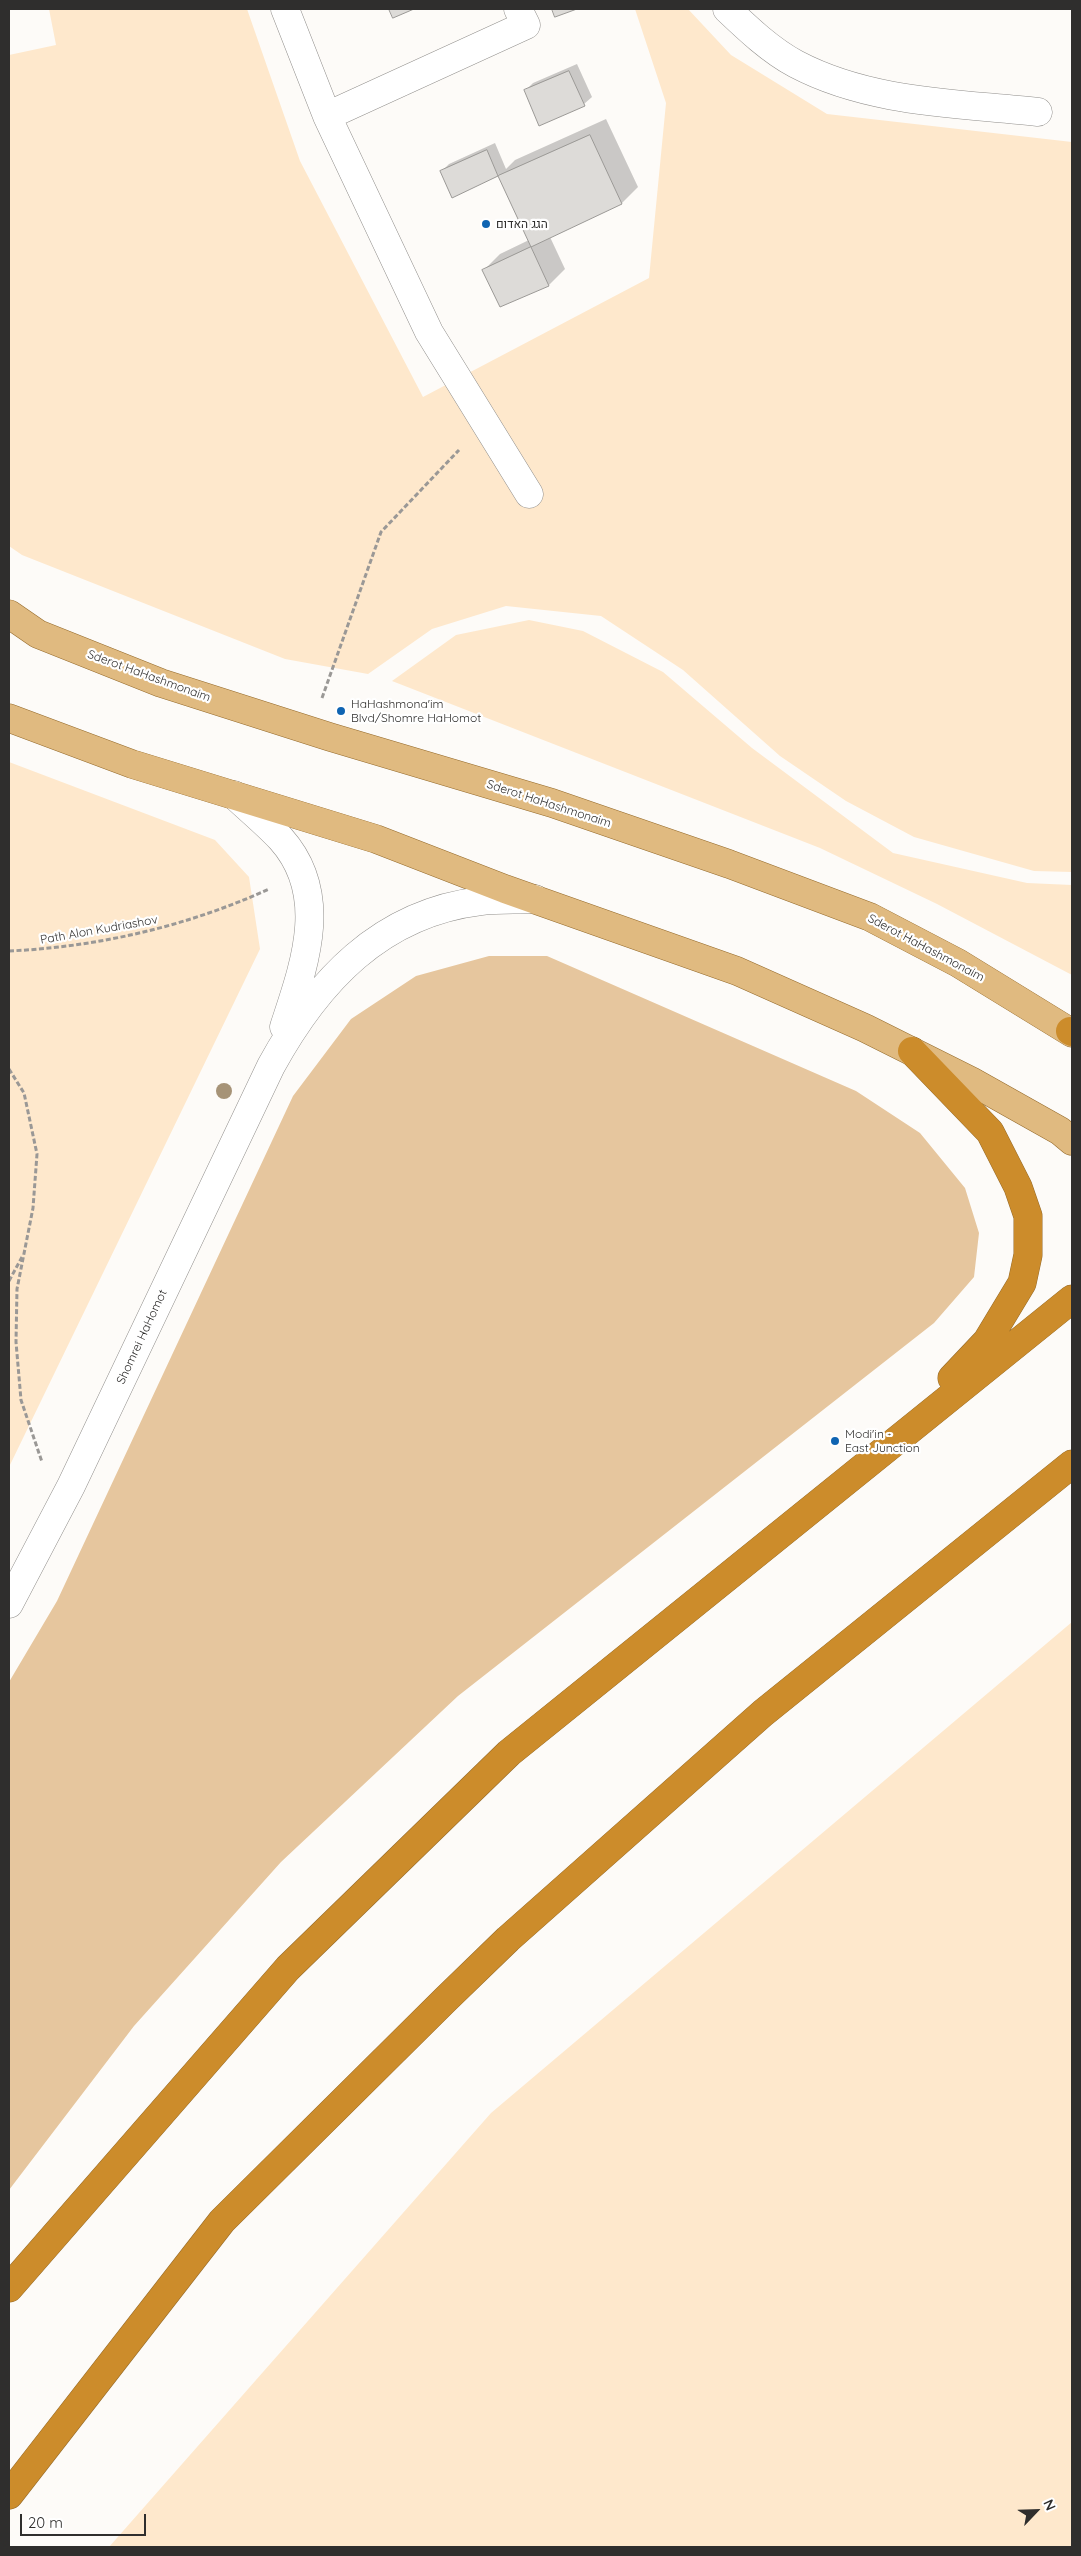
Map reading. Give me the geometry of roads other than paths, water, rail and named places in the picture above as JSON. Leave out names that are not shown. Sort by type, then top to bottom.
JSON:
[{"type":"highway","points":[[883,1452],[987,1341],[1022,1283],[1028,1255],[1028,1216],[1018,1187],[990,1132],[912,1051]]},
{"type":"highway","points":[[9,2288],[288,1968],[509,1753],[1072,1299]]},
{"type":"highway","points":[[9,2495],[222,2221],[508,1939],[763,1713],[1072,1464]]},
{"type":"main road","name":"Sderot HaHashmonaim","points":[[9,614],[38,634],[160,684],[552,803],[730,864],[870,917],[958,963],[1071,1032]]},
{"type":"main road","points":[[9,718],[132,764],[376,839],[737,972],[912,1051],[971,1081],[1060,1131],[1072,1141]]},
{"type":"street","points":[[285,9],[327,116],[429,332],[529,494]]},
{"type":"street","points":[[327,116],[526,25],[518,9]]},
{"type":"street","points":[[727,9],[749,30],[794,63],[832,80],[892,97],[1038,112]]},
{"type":"street","name":"Shomrei HaHomot","points":[[234,795],[282,840],[303,874],[311,910],[307,956],[271,1066]]},
{"type":"street","name":"Shomrei HaHomot","points":[[9,1604],[58,1511],[271,1066],[292,1028],[320,991],[353,958],[390,931],[434,911],[481,901],[535,899]]},
{"type":"place","name":"הגג האדום","points":[[486,224]]},
{"type":"place","name":"HaHashmona'im Blvd/Shomre HaHomot","points":[[341,711]]},
{"type":"place","name":"Modi'in - East Junction","points":[[835,1441]]}]
